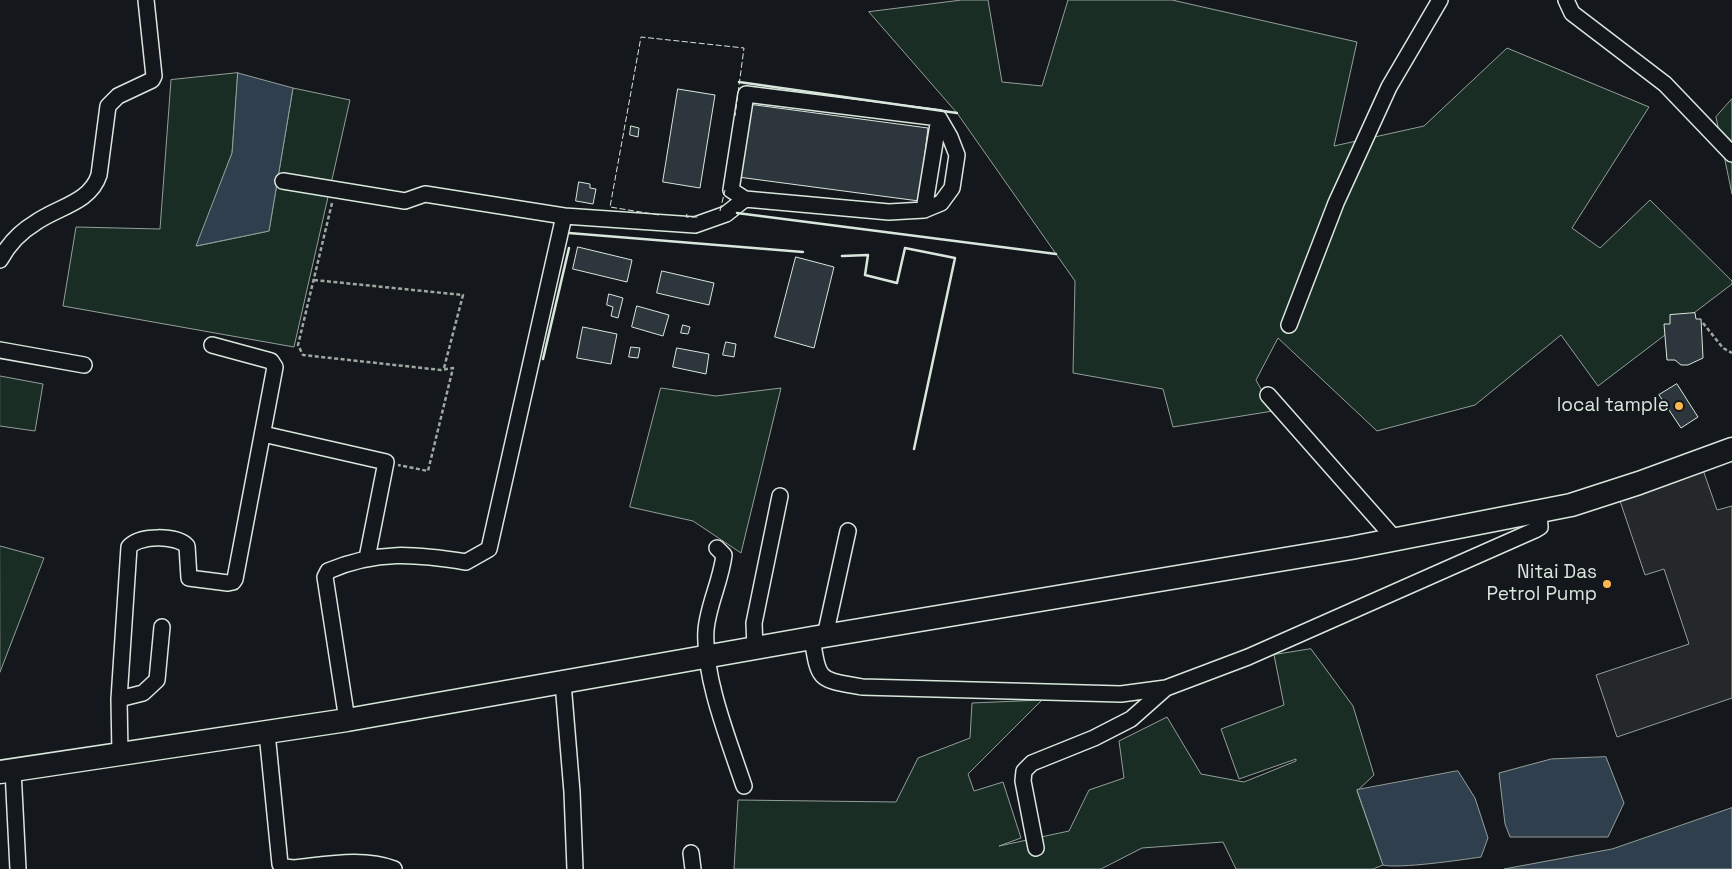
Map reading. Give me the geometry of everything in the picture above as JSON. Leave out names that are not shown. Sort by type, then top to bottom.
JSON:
[{"type":"highway","points":[[6,771],[347,720],[1395,539],[1539,512],[1640,483],[1732,449]]},
{"type":"street","points":[[0,260],[16,238],[35,223],[85,196],[95,186],[99,175],[108,106],[118,96],[152,80],[154,76],[146,0]]},
{"type":"street","points":[[1289,325],[1336,203],[1356,158],[1389,87],[1440,0]]},
{"type":"street","points":[[1566,0],[1572,14],[1665,84],[1732,154]]},
{"type":"street","points":[[746,94],[939,118],[950,137],[957,155],[952,188],[941,203],[924,210],[889,212],[745,199],[731,190],[746,94]]},
{"type":"street","points":[[924,210],[939,118]]},
{"type":"street","points":[[283,181],[405,201],[424,194],[564,216],[694,225],[726,214],[745,199]]},
{"type":"street","points":[[347,720],[325,577],[328,571],[367,558],[399,554],[466,562],[489,549],[564,216]]},
{"type":"street","points":[[120,754],[119,699],[129,547],[134,541],[144,538],[177,539],[187,546],[189,578],[233,582],[263,434],[274,364],[212,345]]},
{"type":"street","points":[[0,350],[84,366]]},
{"type":"street","points":[[1268,395],[1395,539]]},
{"type":"street","points":[[263,434],[386,462],[367,558]]},
{"type":"street","points":[[755,649],[754,623],[780,496]]},
{"type":"street","points":[[848,531],[819,637],[817,669],[823,678],[862,687],[1121,694],[1166,688],[1248,657],[1535,530],[1540,527],[1541,523],[1539,512]]},
{"type":"street","points":[[717,548],[724,555],[722,574],[706,629],[707,658],[719,709],[744,786]]},
{"type":"street","points":[[119,699],[135,697],[143,693],[157,680],[162,627]]},
{"type":"street","points":[[563,683],[572,792],[575,869]]},
{"type":"street","points":[[1036,848],[1023,781],[1024,771],[1032,763],[1094,738],[1131,719],[1166,688]]},
{"type":"street","points":[[267,733],[280,864],[292,868],[369,863],[394,869]]},
{"type":"street","points":[[6,771],[18,869]]},
{"type":"street","points":[[691,853],[693,869]]},
{"type":"path","points":[[336,190],[298,345],[303,355],[441,370],[453,368],[428,471],[386,462]]},
{"type":"path","points":[[314,280],[462,295],[444,368]]},
{"type":"path","points":[[1703,323],[1723,348],[1732,353]]},
{"type":"green space","points":[[962,0],[988,0],[1002,82],[1042,86],[1068,0],[1172,0],[1357,42],[1334,146],[1424,126],[1507,48],[1649,107],[1572,228],[1600,248],[1650,200],[1732,281],[1732,284],[1598,386],[1561,335],[1475,405],[1377,431],[1278,338],[1256,380],[1273,411],[1173,427],[1163,389],[1073,373],[1075,281],[957,113],[869,12]]},
{"type":"green space","points":[[238,73],[232,153],[197,246],[269,231],[293,88],[350,100],[294,347],[63,306],[76,227],[160,229],[171,80]]},
{"type":"green space","points":[[1732,99],[1732,194],[1716,117]]},
{"type":"green space","points":[[0,376],[43,384],[35,431],[0,426]]},
{"type":"green space","points":[[661,388],[716,396],[781,388],[741,553],[693,521],[630,507]]},
{"type":"green space","points":[[0,546],[44,558],[0,672]]},
{"type":"green space","points":[[1311,649],[1353,706],[1374,775],[1357,791],[1383,865],[1373,869],[1236,869],[1223,842],[1142,848],[1101,869],[734,869],[738,800],[896,802],[918,758],[970,738],[972,703],[1042,700],[968,774],[974,791],[1003,782],[1021,838],[999,846],[1069,831],[1089,790],[1124,778],[1119,741],[1167,717],[1201,774],[1244,782],[1296,761],[1296,759],[1239,779],[1221,729],[1284,705],[1274,655]]},
{"type":"shaded area","points":[[1701,464],[1717,510],[1732,506],[1732,698],[1617,737],[1596,675],[1689,644],[1664,569],[1645,575],[1617,492]]},
{"type":"water","points":[[238,73],[293,88],[269,231],[196,246],[232,153]]},
{"type":"water","points":[[1606,757],[1624,803],[1608,837],[1510,837],[1505,824],[1499,773],[1551,759]]},
{"type":"water","points":[[1458,771],[1475,798],[1488,838],[1481,857],[1415,865],[1383,865],[1357,790]]},
{"type":"water","points":[[1732,808],[1732,869],[1504,869],[1612,849]]},
{"type":"building","points":[[678,89],[715,95],[700,188],[663,182]]},
{"type":"building","points":[[748,104],[928,128],[919,201],[738,177]]},
{"type":"building","points":[[631,126],[639,128],[638,137],[630,135]]},
{"type":"building","points":[[579,182],[590,184],[590,188],[596,189],[593,204],[576,201]]},
{"type":"building","points":[[578,247],[632,260],[627,282],[573,269]]},
{"type":"building","points":[[796,257],[834,267],[814,348],[775,337]]},
{"type":"building","points":[[662,271],[714,283],[709,305],[657,293]]},
{"type":"building","points":[[609,294],[623,298],[618,318],[611,316],[613,307],[607,305]]},
{"type":"building","points":[[637,306],[669,315],[663,336],[632,327]]},
{"type":"building","points":[[1695,313],[1696,319],[1701,319],[1703,358],[1688,365],[1681,365],[1675,360],[1667,360],[1664,324],[1670,324],[1670,315]]},
{"type":"building","points":[[683,325],[690,327],[688,334],[681,333]]},
{"type":"building","points":[[583,327],[617,334],[611,364],[577,358]]},
{"type":"building","points":[[726,342],[736,344],[734,357],[723,355]]},
{"type":"building","points":[[631,347],[640,348],[638,358],[629,357]]},
{"type":"building","points":[[677,348],[709,354],[706,374],[673,367]]},
{"type":"building","name":"local tample","points":[[1677,384],[1698,417],[1681,428],[1659,395]]},
{"type":"fence","points":[[659,215],[610,207],[641,37],[744,48],[735,116]]},
{"type":"fence","points":[[720,211],[725,190]]},
{"type":"fence","points":[[687,214],[686,217],[699,217]]},
{"type":"wall","points":[[739,82],[957,113]]},
{"type":"wall","points":[[737,213],[1056,254]]},
{"type":"wall","points":[[569,233],[803,252]]},
{"type":"wall","points":[[543,359],[569,248]]},
{"type":"wall","points":[[842,256],[868,255],[865,275],[897,283],[905,248],[955,258],[914,449]]},
{"type":"place","name":"local tample","points":[[1679,406]]},
{"type":"place","name":"Nitai Das Petrol Pump","points":[[1607,584]]}]
